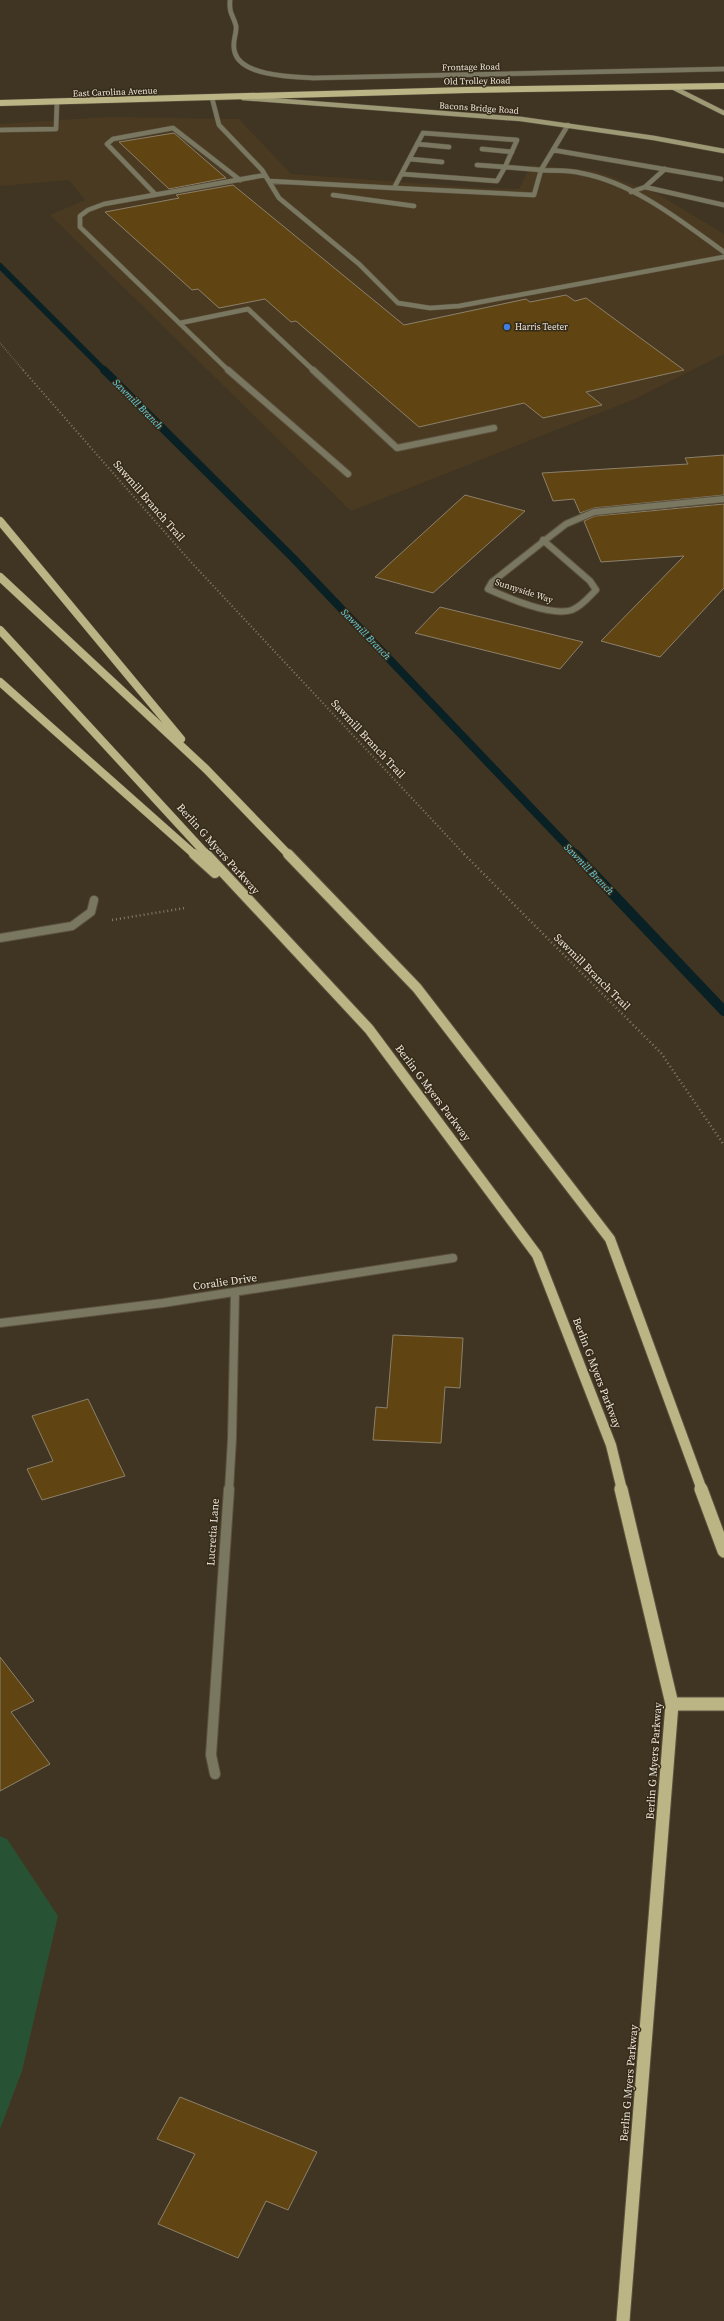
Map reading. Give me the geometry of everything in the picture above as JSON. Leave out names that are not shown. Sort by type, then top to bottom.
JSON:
[{"type":"main road","name":"Old Trolley Road","points":[[231,97],[467,90],[674,88],[724,86]]},
{"type":"main road","points":[[674,88],[724,113]]},
{"type":"main road","name":"East Carolina Avenue","points":[[0,103],[231,97]]},
{"type":"main road","name":"Bacons Bridge Road","points":[[231,97],[521,119],[568,125],[724,151]]},
{"type":"main road","points":[[0,521],[206,770]]},
{"type":"main road","points":[[0,577],[206,770],[417,988],[610,1239],[724,1551]]},
{"type":"main road","name":"Berlin G Myers Parkway","points":[[0,630],[257,910],[369,1029],[538,1255],[612,1445],[672,1704],[623,2321]]},
{"type":"main road","points":[[0,682],[257,910]]},
{"type":"main road","points":[[672,1704],[724,1704]]},
{"type":"street","name":"Frontage Road","points":[[230,0],[229,12],[236,26],[233,34],[234,44],[242,64],[250,69],[278,76],[313,78],[724,69]]},
{"type":"street","points":[[212,98],[219,125],[265,175],[279,198],[359,264],[398,303],[415,307],[459,306],[724,257]]},
{"type":"street","points":[[0,130],[56,129],[57,102]]},
{"type":"street","points":[[269,181],[534,195],[541,170],[568,125]]},
{"type":"street","points":[[155,194],[107,144],[113,139],[173,128],[240,180]]},
{"type":"street","points":[[394,188],[424,133],[517,140],[497,181],[402,174]]},
{"type":"street","points":[[418,144],[448,147]]},
{"type":"street","points":[[482,149],[512,152]]},
{"type":"street","points":[[553,150],[721,179]]},
{"type":"street","points":[[410,159],[442,162]]},
{"type":"street","points":[[477,165],[585,174],[631,192],[651,202],[724,252]]},
{"type":"street","points":[[631,192],[645,187],[665,169]]},
{"type":"street","points":[[265,175],[104,204],[88,210],[80,216],[80,227],[134,282],[274,411],[348,474]]},
{"type":"street","points":[[645,187],[724,205]]},
{"type":"street","points":[[674,193],[724,200]]},
{"type":"street","points":[[333,195],[414,206]]},
{"type":"street","points":[[703,200],[724,208]]},
{"type":"street","points":[[180,323],[248,309],[397,448],[494,428]]},
{"type":"street","name":"Sunnyside Way","points":[[543,540],[590,581],[596,590],[582,604],[567,611],[552,610],[498,594],[488,589],[492,582],[543,540],[566,524],[594,512],[724,500]]},
{"type":"street","points":[[0,938],[72,926],[91,912],[94,900]]},
{"type":"street","name":"Coralie Drive","points":[[0,1323],[59,1317],[235,1292],[453,1258]]},
{"type":"street","name":"Lucretia Lane","points":[[215,1774],[211,1755],[232,1439],[233,1315],[235,1292]]},
{"type":"path","name":"Sawmill Branch Trail","points":[[0,343],[190,561],[469,860],[661,1053],[724,1145]]},
{"type":"path","points":[[72,926],[185,908]]},
{"type":"shaded area","points":[[108,117],[239,119],[291,174],[481,188],[519,189],[531,165],[595,171],[658,194],[724,234],[724,354],[635,399],[351,511],[50,215],[85,200],[69,180],[0,186],[0,124]]},
{"type":"green space","points":[[0,1836],[7,1839],[58,1916],[22,2071],[0,2129]]},
{"type":"building","points":[[174,133],[226,178],[169,189],[119,142]]},
{"type":"building","points":[[233,185],[404,325],[526,299],[530,302],[566,295],[575,301],[586,298],[684,370],[586,392],[602,405],[543,418],[524,403],[419,427],[296,321],[291,322],[265,299],[219,308],[198,289],[192,290],[105,212],[179,198],[176,195]]},
{"type":"building","points":[[724,455],[724,495],[594,508],[580,513],[574,499],[553,501],[542,473],[688,464],[685,458]]},
{"type":"building","points":[[465,495],[525,511],[433,593],[375,577]]},
{"type":"building","points":[[724,504],[724,588],[660,657],[601,641],[684,556],[601,562],[584,521],[595,516]]},
{"type":"building","points":[[440,607],[583,642],[560,669],[415,633]]},
{"type":"building","points":[[393,1335],[463,1338],[460,1388],[445,1387],[441,1443],[373,1440],[376,1407],[387,1408]]},
{"type":"building","points":[[88,1399],[125,1476],[42,1500],[27,1469],[53,1461],[32,1416]]},
{"type":"building","points":[[0,1657],[34,1701],[11,1712],[50,1764],[0,1791]]},
{"type":"building","points":[[180,2097],[317,2152],[288,2210],[266,2201],[238,2258],[158,2224],[195,2154],[157,2139]]},
{"type":"waterway","name":"Sawmill Branch","points":[[0,266],[104,370]]},
{"type":"waterway","name":"Sawmill Branch","points":[[104,370],[293,558],[576,855]]},
{"type":"waterway","name":"Sawmill Branch","points":[[575,854],[724,1011]]},
{"type":"place","name":"Harris Teeter","points":[[507,327]]}]
